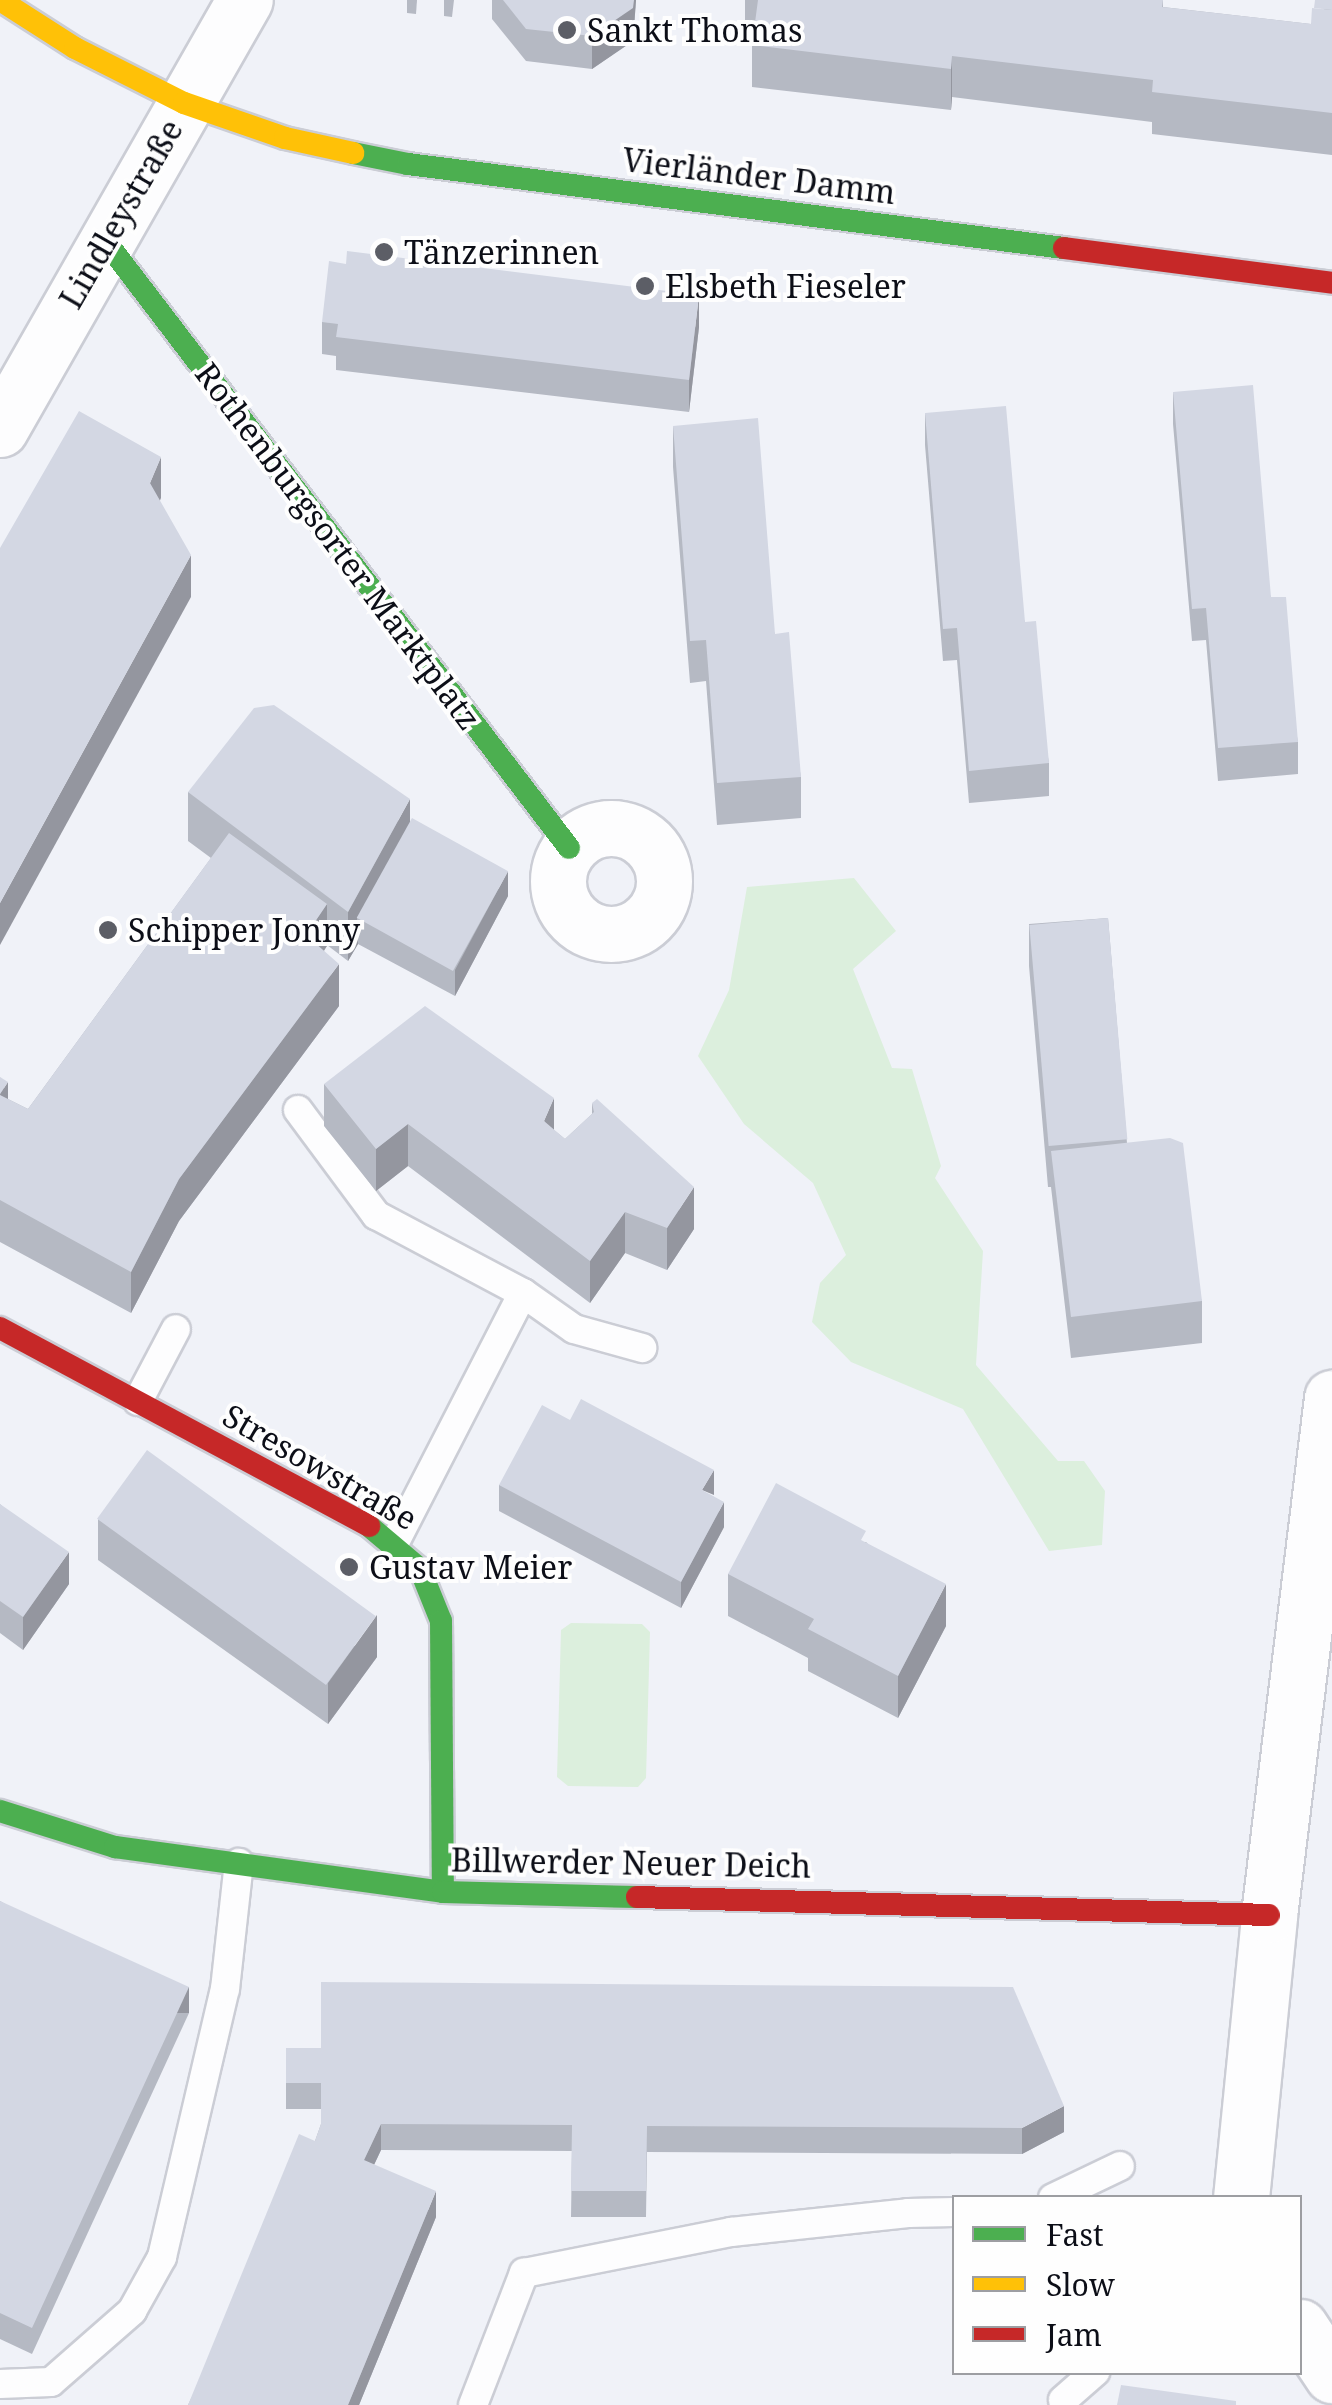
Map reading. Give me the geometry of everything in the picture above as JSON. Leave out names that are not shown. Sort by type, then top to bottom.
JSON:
[{"type":"street","name":"Vierländer Damm","points":[[0,0],[75,48],[184,103],[286,138],[408,164],[1332,283]]},
{"type":"street","name":"Lindleystraße","points":[[0,429],[245,0]]},
{"type":"street","name":"Rothenburgsorter Marktplatz","points":[[106,243],[570,848]]},
{"type":"street","name":"Stresowstraße","points":[[0,1328],[396,1542],[420,1569],[442,1621],[443,1892]]},
{"type":"street","points":[[1241,2195],[1270,1915],[1332,1398]]},
{"type":"street","name":"Billwerder Neuer Deich","points":[[0,1811],[115,1848],[443,1892],[1270,1915]]},
{"type":"street","points":[[1302,2329],[1332,2375]]},
{"type":"lane","points":[[298,1110],[376,1215],[522,1293],[574,1329],[642,1348]]},
{"type":"lane","points":[[396,1542],[522,1293]]},
{"type":"lane","points":[[138,1401],[176,1329]]},
{"type":"lane","points":[[0,2384],[51,2382],[132,2311],[162,2257],[225,1988],[240,1863]]},
{"type":"lane","points":[[1059,2195],[1120,2166]]},
{"type":"lane","points":[[473,2405],[524,2273],[731,2232],[908,2212],[952,2212]]},
{"type":"lane","points":[[1062,2403],[1073,2375]]},
{"type":"lane","points":[[1062,2403],[1092,2375]]},
{"type":"green space","points":[[854,878],[896,931],[853,969],[892,1068],[912,1069],[941,1166],[935,1178],[983,1251],[976,1365],[1058,1461],[1084,1461],[1105,1491],[1102,1545],[1049,1551],[963,1409],[851,1362],[812,1322],[820,1283],[846,1255],[813,1183],[744,1124],[698,1056],[729,990],[747,887]]},
{"type":"green space","points":[[571,1623],[642,1624],[650,1632],[646,1778],[638,1787],[568,1786],[557,1777],[561,1630]]},
{"type":"building","points":[[503,0],[634,0],[633,8],[592,36],[526,29]]},
{"type":"building","points":[[758,0],[1163,0],[1162,7],[1311,24],[1312,8],[1332,10],[1332,113],[1152,92],[1153,80],[952,56],[951,69],[752,45]]},
{"type":"building","points":[[1315,0],[1332,0],[1332,10],[1314,8]]},
{"type":"building","points":[[347,251],[699,295],[689,380],[336,337],[338,324],[322,322],[329,261],[346,264]]},
{"type":"building","points":[[1253,385],[1271,597],[1286,597],[1298,742],[1218,748],[1206,608],[1192,609],[1173,392]]},
{"type":"building","points":[[1006,406],[1025,622],[1036,621],[1049,763],[969,771],[957,628],[943,629],[925,413]]},
{"type":"building","points":[[79,411],[161,457],[150,483],[191,555],[0,903],[0,548]]},
{"type":"building","points":[[758,418],[775,634],[789,632],[801,777],[717,783],[706,640],[690,641],[673,426]]},
{"type":"building","points":[[274,705],[410,799],[348,912],[188,792],[254,708]]},
{"type":"building","points":[[412,818],[508,871],[453,971],[357,918]]},
{"type":"building","points":[[229,833],[327,904],[306,935],[339,964],[179,1179],[131,1272],[0,1200],[0,1095],[28,1109]]},
{"type":"building","points":[[1108,918],[1127,1139],[1049,1146],[1029,925]]},
{"type":"building","points":[[425,1006],[554,1098],[544,1121],[565,1139],[594,1112],[592,1103],[597,1099],[694,1187],[667,1228],[625,1212],[590,1261],[408,1124],[376,1149],[324,1084]]},
{"type":"building","points":[[0,1077],[8,1082],[0,1094]]},
{"type":"building","points":[[1170,1138],[1183,1143],[1202,1301],[1071,1317],[1051,1151]]},
{"type":"building","points":[[581,1399],[714,1470],[702,1490],[724,1502],[681,1582],[499,1485],[542,1405],[570,1420]]},
{"type":"building","points":[[147,1450],[376,1616],[326,1685],[97,1519]]},
{"type":"building","points":[[776,1483],[866,1531],[861,1540],[946,1584],[898,1676],[808,1629],[814,1619],[728,1574]]},
{"type":"building","points":[[0,1504],[69,1552],[23,1617],[0,1601]]},
{"type":"building","points":[[0,1901],[189,1987],[32,2328],[0,2313]]},
{"type":"building","points":[[321,1982],[1013,1987],[1064,2106],[1022,2128],[647,2126],[646,2191],[571,2191],[572,2125],[381,2124],[364,2160],[436,2191],[348,2405],[188,2405],[299,2134],[315,2141],[321,2124],[321,2083],[286,2083],[286,2048],[321,2048]]},
{"type":"building","points":[[1121,2385],[1236,2401],[1236,2405],[1117,2405]]},
{"type":"traffic: fast","points":[[353,153],[408,164],[1064,248]]},
{"type":"traffic: fast","points":[[107,243],[569,848]]},
{"type":"traffic: fast","points":[[369,1526],[420,1569],[441,1621],[443,1892]]},
{"type":"traffic: fast","points":[[0,1811],[115,1847],[443,1892],[637,1897]]},
{"type":"traffic: slow","points":[[0,0],[75,48],[184,103],[285,138],[353,153]]},
{"type":"traffic: jam","points":[[1064,248],[1332,283]]},
{"type":"traffic: jam","points":[[0,1328],[369,1526]]},
{"type":"traffic: jam","points":[[637,1897],[1269,1915]]},
{"type":"place","name":"Sankt Thomas","points":[[567,30]]},
{"type":"place","name":"Tänzerinnen","points":[[384,252]]},
{"type":"place","name":"Elsbeth Fieseler","points":[[645,286]]},
{"type":"place","name":"Schipper Jonny","points":[[108,930]]},
{"type":"place","name":"Gustav Meier","points":[[349,1567]]}]
